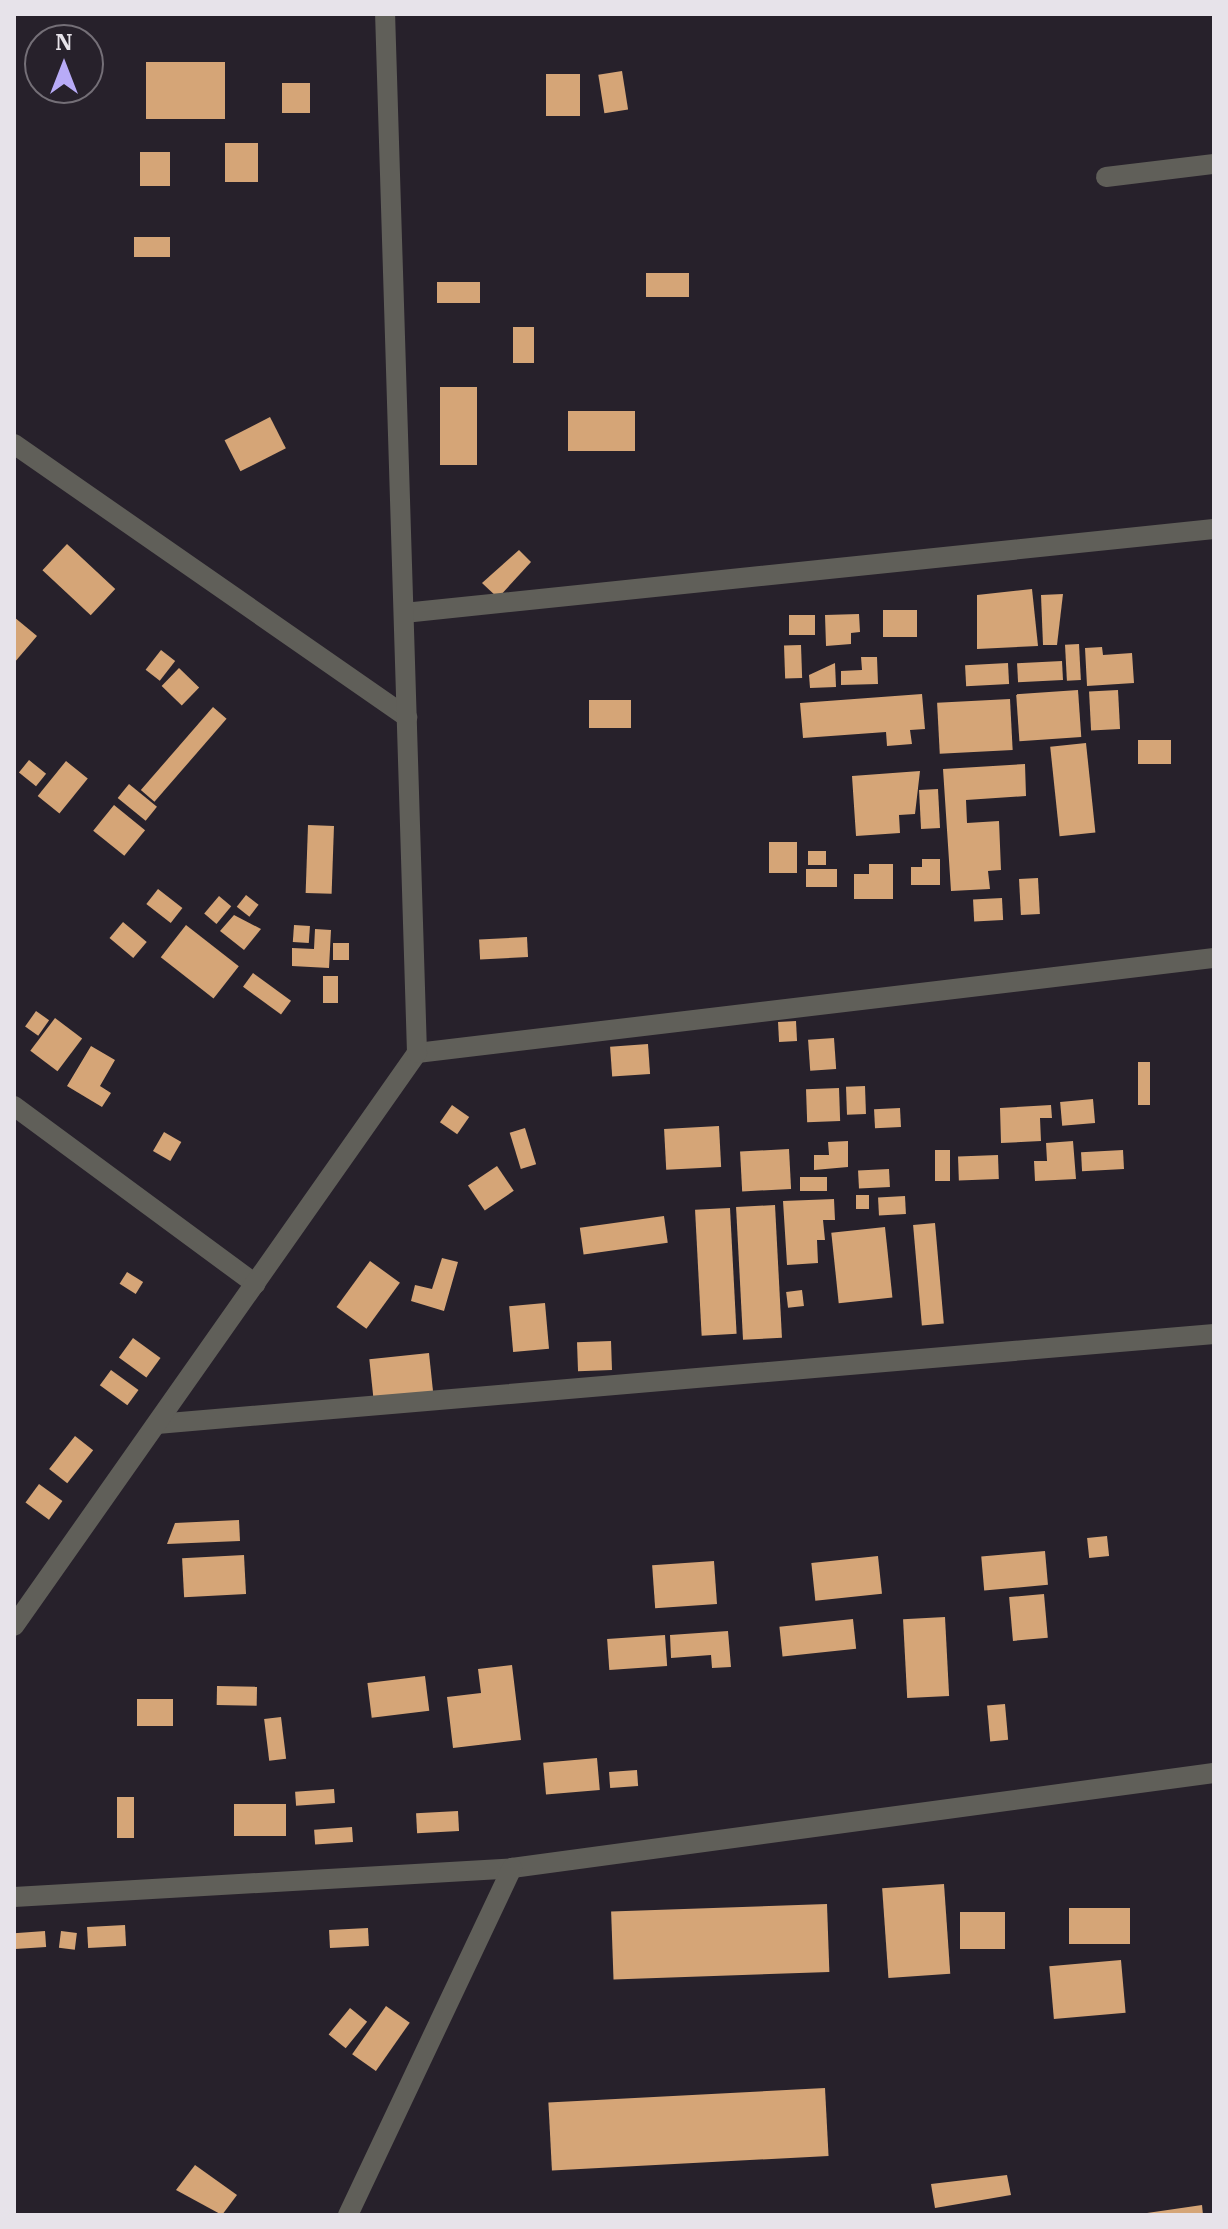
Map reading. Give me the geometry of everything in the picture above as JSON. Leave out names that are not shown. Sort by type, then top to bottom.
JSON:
[{"type":"street","points":[[14,1626],[417,1053],[385,14]]},
{"type":"street","points":[[1106,177],[1214,164]]},
{"type":"street","points":[[14,444],[407,717]]},
{"type":"street","points":[[404,613],[1214,529]]},
{"type":"street","points":[[417,1053],[1214,958]]},
{"type":"street","points":[[14,1106],[255,1284]]},
{"type":"street","points":[[157,1424],[1214,1334]]},
{"type":"street","points":[[14,1897],[512,1868],[1214,1773]]},
{"type":"street","points":[[348,2215],[512,1868]]},
{"type":"building","points":[[146,62],[225,62],[225,119],[146,119]]},
{"type":"building","points":[[622,71],[628,110],[604,113],[598,75]]},
{"type":"building","points":[[546,74],[580,74],[580,116],[546,116]]},
{"type":"building","points":[[282,83],[310,83],[310,113],[282,113]]},
{"type":"building","points":[[225,143],[258,143],[258,182],[225,182]]},
{"type":"building","points":[[140,152],[170,152],[170,186],[140,186]]},
{"type":"building","points":[[134,237],[170,237],[170,257],[134,257]]},
{"type":"building","points":[[646,273],[689,273],[689,297],[646,297]]},
{"type":"building","points":[[437,282],[480,282],[480,303],[437,303]]},
{"type":"building","points":[[513,327],[534,327],[534,363],[513,363]]},
{"type":"building","points":[[440,387],[477,387],[477,465],[440,465]]},
{"type":"building","points":[[568,411],[635,411],[635,451],[568,451]]},
{"type":"building","points":[[270,417],[286,448],[240,471],[225,440]]},
{"type":"building","points":[[67,544],[115,589],[91,615],[42,570]]},
{"type":"building","points":[[519,550],[531,562],[498,598],[482,583]]},
{"type":"building","points":[[1032,589],[1038,646],[977,649],[977,595]]},
{"type":"building","points":[[1063,594],[1057,645],[1043,645],[1041,595]]},
{"type":"building","points":[[883,610],[917,610],[917,637],[883,637]]},
{"type":"building","points":[[859,614],[860,632],[851,633],[851,644],[826,646],[825,615]]},
{"type":"building","points":[[789,615],[815,615],[815,635],[789,635]]},
{"type":"building","points":[[14,617],[37,636],[14,663]]},
{"type":"building","points":[[1079,644],[1081,680],[1067,681],[1065,645]]},
{"type":"building","points":[[801,645],[802,678],[785,679],[784,646]]},
{"type":"building","points":[[1102,647],[1103,655],[1132,653],[1134,683],[1087,686],[1085,648]]},
{"type":"building","points":[[161,650],[175,661],[160,681],[146,670]]},
{"type":"building","points":[[861,657],[877,657],[878,684],[841,685],[841,671],[862,670]]},
{"type":"building","points":[[1062,661],[1063,680],[1018,682],[1017,663]]},
{"type":"building","points":[[835,663],[836,687],[810,688],[809,675]]},
{"type":"building","points":[[1008,663],[1009,684],[966,686],[965,665]]},
{"type":"building","points":[[179,668],[199,687],[182,705],[162,686]]},
{"type":"building","points":[[1078,690],[1081,737],[1019,741],[1016,694]]},
{"type":"building","points":[[1118,690],[1120,729],[1091,730],[1089,692]]},
{"type":"building","points":[[922,694],[925,729],[910,730],[912,744],[887,746],[886,732],[803,738],[800,703]]},
{"type":"building","points":[[1010,699],[1013,750],[940,754],[937,703]]},
{"type":"building","points":[[589,700],[631,700],[631,728],[589,728]]},
{"type":"building","points":[[213,707],[227,719],[154,802],[141,790]]},
{"type":"building","points":[[1138,740],[1171,740],[1171,764],[1138,764]]},
{"type":"building","points":[[1086,743],[1095,833],[1060,836],[1050,747]]},
{"type":"building","points":[[29,760],[46,774],[36,786],[19,772]]},
{"type":"building","points":[[66,761],[88,779],[59,814],[38,796]]},
{"type":"building","points":[[1025,764],[1026,796],[966,800],[967,823],[999,821],[1001,870],[988,871],[990,889],[951,891],[943,769]]},
{"type":"building","points":[[920,771],[915,814],[899,815],[900,833],[856,836],[852,776]]},
{"type":"building","points":[[129,784],[157,807],[146,821],[118,798]]},
{"type":"building","points":[[938,789],[940,828],[921,829],[919,790]]},
{"type":"building","points":[[114,805],[145,830],[124,856],[93,831]]},
{"type":"building","points":[[308,825],[334,826],[332,894],[306,893]]},
{"type":"building","points":[[769,842],[797,842],[797,873],[769,873]]},
{"type":"building","points":[[808,851],[826,851],[826,865],[808,865]]},
{"type":"building","points":[[922,859],[940,859],[940,885],[911,885],[911,867],[922,867]]},
{"type":"building","points":[[869,864],[893,864],[893,899],[854,899],[854,874],[869,874]]},
{"type":"building","points":[[806,869],[837,869],[837,887],[806,887]]},
{"type":"building","points":[[1038,878],[1040,914],[1021,915],[1019,879]]},
{"type":"building","points":[[158,889],[182,908],[171,923],[146,904]]},
{"type":"building","points":[[246,895],[259,905],[249,917],[237,907]]},
{"type":"building","points":[[219,896],[231,906],[216,924],[204,914]]},
{"type":"building","points":[[1002,898],[1003,920],[974,921],[973,900]]},
{"type":"building","points":[[234,915],[261,929],[244,950],[220,931]]},
{"type":"building","points":[[123,922],[147,942],[133,958],[110,938]]},
{"type":"building","points":[[186,925],[239,966],[214,999],[161,957]]},
{"type":"building","points":[[294,925],[310,926],[309,943],[293,942]]},
{"type":"building","points":[[315,929],[331,930],[329,968],[292,966],[292,948],[314,949]]},
{"type":"building","points":[[527,937],[528,957],[480,959],[479,940]]},
{"type":"building","points":[[333,943],[349,943],[349,960],[333,960]]},
{"type":"building","points":[[253,973],[291,1001],[281,1014],[243,987]]},
{"type":"building","points":[[323,976],[338,976],[338,1003],[323,1003]]},
{"type":"building","points":[[36,1011],[49,1020],[38,1036],[25,1027]]},
{"type":"building","points":[[55,1018],[82,1038],[57,1071],[30,1051]]},
{"type":"building","points":[[796,1021],[797,1041],[779,1042],[778,1022]]},
{"type":"building","points":[[834,1038],[836,1069],[810,1071],[808,1040]]},
{"type":"building","points":[[648,1044],[650,1074],[612,1077],[610,1047]]},
{"type":"building","points":[[91,1046],[115,1060],[100,1086],[111,1093],[102,1107],[67,1086]]},
{"type":"building","points":[[1138,1062],[1150,1062],[1150,1105],[1138,1105]]},
{"type":"building","points":[[865,1086],[866,1114],[847,1115],[846,1087]]},
{"type":"building","points":[[839,1088],[840,1121],[807,1122],[806,1089]]},
{"type":"building","points":[[1093,1099],[1095,1123],[1062,1126],[1060,1102]]},
{"type":"building","points":[[452,1105],[469,1117],[457,1134],[440,1122]]},
{"type":"building","points":[[1051,1105],[1052,1118],[1040,1118],[1041,1141],[1001,1143],[1000,1108]]},
{"type":"building","points":[[900,1108],[901,1127],[875,1128],[874,1109]]},
{"type":"building","points":[[719,1126],[721,1167],[666,1170],[664,1129]]},
{"type":"building","points":[[525,1128],[536,1164],[521,1169],[510,1133]]},
{"type":"building","points":[[164,1132],[181,1142],[170,1161],[153,1151]]},
{"type":"building","points":[[848,1141],[848,1167],[814,1170],[814,1155],[829,1155],[828,1142]]},
{"type":"building","points":[[1073,1141],[1076,1179],[1035,1181],[1034,1161],[1047,1161],[1046,1143]]},
{"type":"building","points":[[789,1149],[791,1189],[742,1192],[740,1152]]},
{"type":"building","points":[[935,1150],[950,1150],[950,1181],[935,1181]]},
{"type":"building","points":[[1123,1150],[1124,1169],[1082,1171],[1081,1152]]},
{"type":"building","points":[[998,1155],[999,1179],[959,1180],[958,1156]]},
{"type":"building","points":[[497,1166],[514,1191],[485,1210],[468,1186]]},
{"type":"building","points":[[889,1169],[890,1187],[859,1189],[858,1171]]},
{"type":"building","points":[[800,1177],[827,1177],[827,1191],[800,1191]]},
{"type":"building","points":[[856,1195],[869,1195],[869,1209],[856,1209]]},
{"type":"building","points":[[905,1196],[906,1214],[879,1215],[878,1197]]},
{"type":"building","points":[[834,1199],[835,1220],[823,1220],[825,1240],[817,1240],[818,1263],[787,1265],[783,1201]]},
{"type":"building","points":[[775,1205],[782,1338],[743,1340],[736,1207]]},
{"type":"building","points":[[730,1208],[737,1334],[702,1336],[695,1210]]},
{"type":"building","points":[[664,1216],[668,1243],[584,1255],[580,1228]]},
{"type":"building","points":[[935,1223],[944,1324],[922,1326],[913,1225]]},
{"type":"building","points":[[885,1227],[892,1298],[839,1303],[831,1233]]},
{"type":"building","points":[[442,1258],[458,1262],[444,1311],[411,1301],[415,1285],[432,1289]]},
{"type":"building","points":[[370,1261],[400,1283],[366,1329],[336,1307]]},
{"type":"building","points":[[127,1272],[143,1282],[136,1294],[120,1284]]},
{"type":"building","points":[[802,1290],[804,1306],[788,1308],[786,1292]]},
{"type":"building","points":[[545,1303],[549,1349],[513,1352],[509,1306]]},
{"type":"building","points":[[133,1338],[161,1358],[146,1377],[119,1357]]},
{"type":"building","points":[[611,1341],[612,1370],[578,1371],[577,1342]]},
{"type":"building","points":[[429,1353],[433,1394],[374,1400],[369,1359]]},
{"type":"building","points":[[111,1370],[139,1390],[127,1405],[100,1385]]},
{"type":"building","points":[[75,1436],[93,1450],[67,1483],[49,1469]]},
{"type":"building","points":[[39,1484],[62,1501],[49,1520],[25,1503]]},
{"type":"building","points":[[239,1520],[240,1541],[167,1544],[175,1523]]},
{"type":"building","points":[[1107,1536],[1109,1556],[1089,1558],[1087,1538]]},
{"type":"building","points":[[1045,1551],[1048,1585],[984,1590],[981,1557]]},
{"type":"building","points":[[244,1555],[246,1594],[184,1597],[182,1558]]},
{"type":"building","points":[[878,1556],[882,1594],[815,1601],[811,1563]]},
{"type":"building","points":[[714,1561],[717,1604],[655,1608],[652,1565]]},
{"type":"building","points":[[1044,1594],[1048,1638],[1013,1641],[1009,1597]]},
{"type":"building","points":[[945,1617],[949,1696],[907,1698],[903,1619]]},
{"type":"building","points":[[853,1619],[856,1649],[783,1657],[779,1627]]},
{"type":"building","points":[[728,1631],[731,1667],[712,1668],[711,1655],[671,1658],[670,1635]]},
{"type":"building","points":[[665,1635],[667,1666],[609,1670],[607,1639]]},
{"type":"building","points":[[512,1665],[521,1740],[453,1748],[447,1697],[481,1693],[478,1669]]},
{"type":"building","points":[[425,1676],[429,1711],[372,1718],[367,1683]]},
{"type":"building","points":[[217,1686],[257,1687],[257,1706],[217,1705]]},
{"type":"building","points":[[137,1699],[173,1699],[173,1726],[137,1726]]},
{"type":"building","points":[[1005,1704],[1008,1740],[990,1741],[987,1706]]},
{"type":"building","points":[[281,1717],[286,1759],[269,1761],[264,1719]]},
{"type":"building","points":[[597,1758],[600,1790],[546,1795],[543,1763]]},
{"type":"building","points":[[637,1770],[638,1786],[610,1788],[609,1772]]},
{"type":"building","points":[[334,1789],[335,1803],[296,1806],[295,1792]]},
{"type":"building","points":[[117,1797],[134,1797],[134,1838],[117,1838]]},
{"type":"building","points":[[234,1804],[286,1804],[286,1836],[234,1836]]},
{"type":"building","points":[[458,1811],[459,1831],[417,1833],[416,1813]]},
{"type":"building","points":[[352,1827],[353,1842],[315,1845],[314,1830]]},
{"type":"building","points":[[944,1884],[950,1974],[888,1978],[882,1888]]},
{"type":"building","points":[[827,1904],[829,1972],[614,1979],[611,1912]]},
{"type":"building","points":[[1069,1908],[1130,1908],[1130,1944],[1069,1944]]},
{"type":"building","points":[[960,1912],[1005,1912],[1005,1949],[960,1949]]},
{"type":"building","points":[[125,1925],[126,1946],[88,1948],[87,1927]]},
{"type":"building","points":[[368,1928],[369,1946],[330,1948],[329,1930]]},
{"type":"building","points":[[45,1931],[46,1947],[15,1949],[14,1933]]},
{"type":"building","points":[[61,1931],[77,1933],[75,1950],[59,1948]]},
{"type":"building","points":[[1121,1960],[1126,2013],[1054,2019],[1049,1966]]},
{"type":"building","points":[[386,2006],[410,2023],[376,2071],[352,2054]]},
{"type":"building","points":[[350,2008],[367,2022],[346,2048],[329,2034]]},
{"type":"building","points":[[825,2088],[829,2156],[552,2170],[548,2102]]},
{"type":"building","points":[[195,2165],[237,2195],[222,2215],[176,2190]]},
{"type":"building","points":[[1007,2175],[1011,2195],[935,2208],[931,2184]]},
{"type":"building","points":[[1202,2205],[1203,2215],[1147,2215],[1147,2213]]}]
